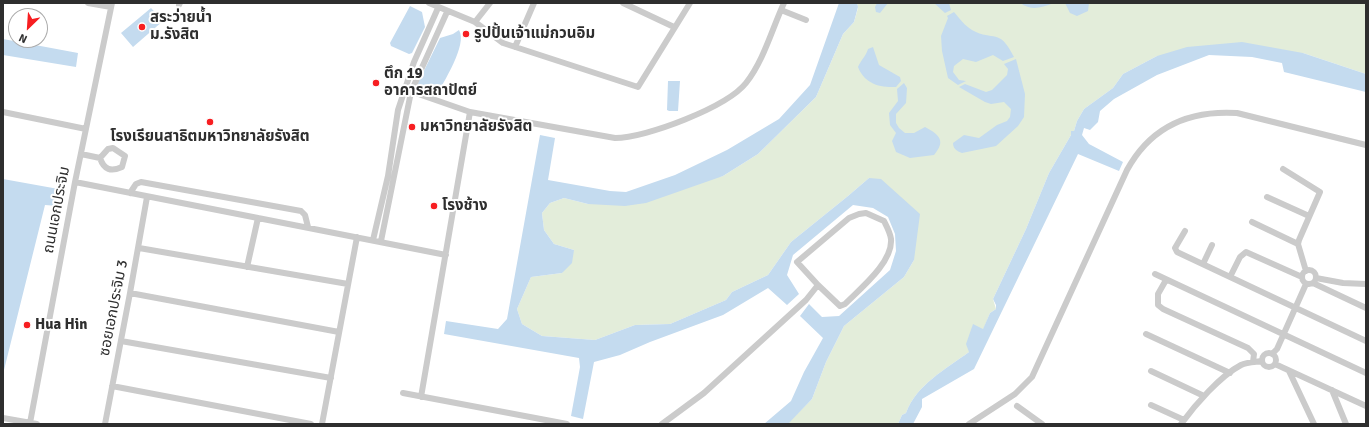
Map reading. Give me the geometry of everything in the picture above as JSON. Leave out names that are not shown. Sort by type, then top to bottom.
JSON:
[{"type":"street","points":[[88,3],[112,5]]},
{"type":"street","points":[[429,3],[438,8],[476,22],[503,42],[515,47],[638,88],[690,3]]},
{"type":"street","points":[[476,22],[490,3]]},
{"type":"street","points":[[515,47],[534,3]]},
{"type":"street","points":[[623,3],[674,27]]},
{"type":"street","points":[[404,89],[470,112],[615,138],[637,136],[652,132],[711,107],[746,84],[756,67],[784,3]]},
{"type":"street","name":"ถนนเอกประจิม","points":[[34,423],[75,182],[112,5]]},
{"type":"street","points":[[373,240],[388,176],[398,110],[404,89],[438,8]]},
{"type":"street","points":[[781,10],[806,20]]},
{"type":"street","points":[[381,241],[411,92],[448,12]]},
{"type":"street","points":[[3,112],[86,129]]},
{"type":"street","points":[[421,397],[470,112]]},
{"type":"street","points":[[969,424],[1015,394],[1032,377],[1127,170],[1141,148],[1165,128],[1192,115],[1221,112],[1237,113],[1366,146]]},
{"type":"street","points":[[81,154],[100,158]]},
{"type":"street","points":[[1283,169],[1320,190],[1320,194],[1309,216],[1298,244],[1306,271]]},
{"type":"street","points":[[75,182],[446,255]]},
{"type":"street","points":[[130,194],[136,184],[141,182],[301,211],[305,215],[308,227]]},
{"type":"street","name":"ซอยเอกประจิม 3","points":[[105,424],[139,248],[147,197]]},
{"type":"street","points":[[1267,197],[1309,216]]},
{"type":"street","points":[[866,213],[884,221],[891,237],[890,249],[869,281],[842,306],[836,303],[818,285],[798,264],[799,259],[854,215],[866,213]]},
{"type":"street","points":[[247,267],[258,218]]},
{"type":"street","points":[[1252,222],[1298,244]]},
{"type":"street","points":[[1185,231],[1176,246],[1176,250],[1366,341]]},
{"type":"street","points":[[322,424],[357,237]]},
{"type":"street","points":[[1203,264],[1212,245]]},
{"type":"street","points":[[139,248],[348,284]]},
{"type":"street","points":[[1230,277],[1240,257],[1246,252],[1302,277],[1306,284]]},
{"type":"street","points":[[1302,277],[1306,271]]},
{"type":"street","points":[[1306,271],[1313,272],[1314,281]]},
{"type":"street","points":[[1155,274],[1366,373]]},
{"type":"street","points":[[1166,280],[1158,294],[1158,305],[1163,309],[1248,348],[1254,354],[1253,362]]},
{"type":"street","points":[[1314,281],[1366,308]]},
{"type":"street","points":[[1272,354],[1306,284],[1314,281],[1366,284]]},
{"type":"street","points":[[662,424],[704,393],[806,300],[818,285]]},
{"type":"street","points":[[130,293],[339,332]]},
{"type":"street","points":[[1146,334],[1230,374]]},
{"type":"street","points":[[121,341],[331,378]]},
{"type":"street","points":[[1262,361],[1265,355],[1272,354]]},
{"type":"street","points":[[1272,354],[1276,360],[1275,364]]},
{"type":"street","points":[[1151,405],[1183,422],[1204,396],[1230,374],[1242,365],[1262,361]]},
{"type":"street","points":[[1262,361],[1267,367],[1275,364],[1366,406]]},
{"type":"street","points":[[1151,371],[1204,396]]},
{"type":"street","points":[[1289,371],[1314,424]]},
{"type":"street","points":[[112,386],[310,424]]},
{"type":"street","points":[[1332,390],[1346,424]]},
{"type":"street","points":[[403,393],[567,424]]},
{"type":"street","points":[[1017,406],[1039,423]]},
{"type":"street","points":[[3,418],[34,423]]},
{"type":"green space","points":[[857,3],[1366,3],[1366,74],[1303,53],[1157,56],[1123,74],[1113,88],[1084,109],[1077,121],[1074,131],[1071,131],[1071,135],[1049,173],[1026,229],[993,299],[996,309],[990,313],[983,330],[973,325],[969,352],[924,386],[911,403],[906,413],[902,415],[898,424],[787,424],[812,399],[826,362],[844,326],[904,277],[914,260],[869,178],[791,242],[768,275],[732,292],[726,300],[670,324],[635,325],[595,340],[542,336],[522,324],[517,309],[531,277],[562,273],[574,250],[554,244],[544,230],[542,213],[550,203],[564,198],[588,204],[723,176],[758,154],[816,97],[843,34],[854,22],[858,8]]},
{"type":"water","points":[[839,3],[857,3],[858,7],[854,22],[843,34],[816,97],[758,154],[723,176],[646,203],[625,206],[588,204],[564,198],[550,203],[542,213],[544,230],[554,244],[574,250],[572,263],[562,273],[531,277],[517,309],[522,324],[542,336],[595,340],[635,325],[670,324],[726,300],[732,292],[768,275],[791,242],[869,178],[881,179],[920,214],[914,260],[904,277],[844,326],[826,362],[812,399],[788,424],[764,424],[791,401],[804,372],[823,338],[800,316],[809,304],[822,317],[839,316],[890,270],[896,251],[895,234],[888,217],[873,208],[853,205],[793,255],[787,275],[799,294],[787,305],[768,288],[723,315],[650,342],[620,355],[594,362],[583,419],[571,416],[580,367],[579,358],[444,334],[446,321],[498,329],[507,319],[540,135],[555,138],[548,180],[610,191],[626,192],[675,175],[727,150],[779,119],[810,85]]},
{"type":"water","points":[[877,3],[888,3],[880,13],[876,12],[875,7]]},
{"type":"water","points":[[934,3],[949,3],[951,10],[945,13]]},
{"type":"water","points":[[1020,3],[1054,3],[1032,8],[1024,6]]},
{"type":"water","points":[[1065,3],[1089,3],[1088,11],[1077,16],[1070,13]]},
{"type":"water","points":[[410,6],[422,12],[425,27],[412,53],[409,54],[391,46],[390,43]]},
{"type":"water","name":"สระว่ายน้ำ ม.รังสิต","points":[[151,8],[163,21],[133,47],[121,33]]},
{"type":"water","points":[[954,12],[972,30],[1000,38],[1009,48],[1014,57],[1003,61],[993,55],[976,62],[963,59],[954,66],[953,72],[959,80],[966,81],[958,85],[948,78],[942,51],[941,36],[948,18],[947,16]]},
{"type":"water","points":[[459,30],[461,36],[457,54],[435,98],[420,91],[418,83],[440,38],[453,34]]},
{"type":"water","points":[[3,39],[8,40],[8,48],[48,47],[78,53],[76,67],[3,55]]},
{"type":"water","points":[[1242,42],[1303,53],[1366,74],[1366,92],[1284,72],[1282,63],[1252,57],[1209,55],[1157,75],[1114,99],[1100,111],[1098,122],[1090,130],[1084,128],[1082,135],[1089,144],[1123,162],[1119,171],[1078,154],[974,369],[922,399],[922,407],[913,424],[898,424],[902,415],[906,413],[917,394],[924,386],[969,352],[966,344],[973,324],[983,329],[990,313],[996,309],[993,299],[1026,229],[1049,173],[1071,135],[1071,131],[1074,131],[1077,121],[1084,109],[1113,88],[1123,74],[1157,56],[1187,47]]},
{"type":"water","points":[[873,47],[879,65],[900,77],[901,81],[896,87],[884,87],[868,81],[858,67],[868,49]]},
{"type":"water","points":[[1016,59],[1025,94],[1024,117],[1018,126],[996,146],[962,153],[957,151],[953,143],[964,135],[979,138],[997,125],[1007,121],[1010,117],[1011,109],[1004,102],[991,104],[985,102],[959,87],[965,84],[986,92],[992,90],[1007,75],[1008,69],[1004,64]]},
{"type":"water","points":[[668,81],[680,81],[678,111],[667,110]]},
{"type":"water","points":[[904,83],[907,88],[906,103],[896,114],[896,123],[905,133],[914,133],[925,127],[938,136],[940,139],[940,146],[934,155],[910,158],[896,152],[892,141],[896,133],[890,125],[889,113],[898,101],[897,89]]},
{"type":"water","points":[[3,179],[64,190],[58,206],[45,205],[3,374]]},
{"type":"place","name":"สระว่ายน้ำ ม.รังสิต","points":[[142,27]]},
{"type":"place","name":"รูปปั้นเจ้าแม่กวนอิม","points":[[466,34]]},
{"type":"place","name":"ตึก 19 อาคารสถาปัตย์","points":[[376,83]]},
{"type":"place","name":"โรงเรียนสาธิตมหาวิทยาลัยรังสิต","points":[[210,122]]},
{"type":"place","name":"มหาวิทยาลัยรังสิต","points":[[412,127]]},
{"type":"place","name":"โรงช้าง","points":[[434,206]]},
{"type":"place","name":"Hua Hin","points":[[27,325]]}]
